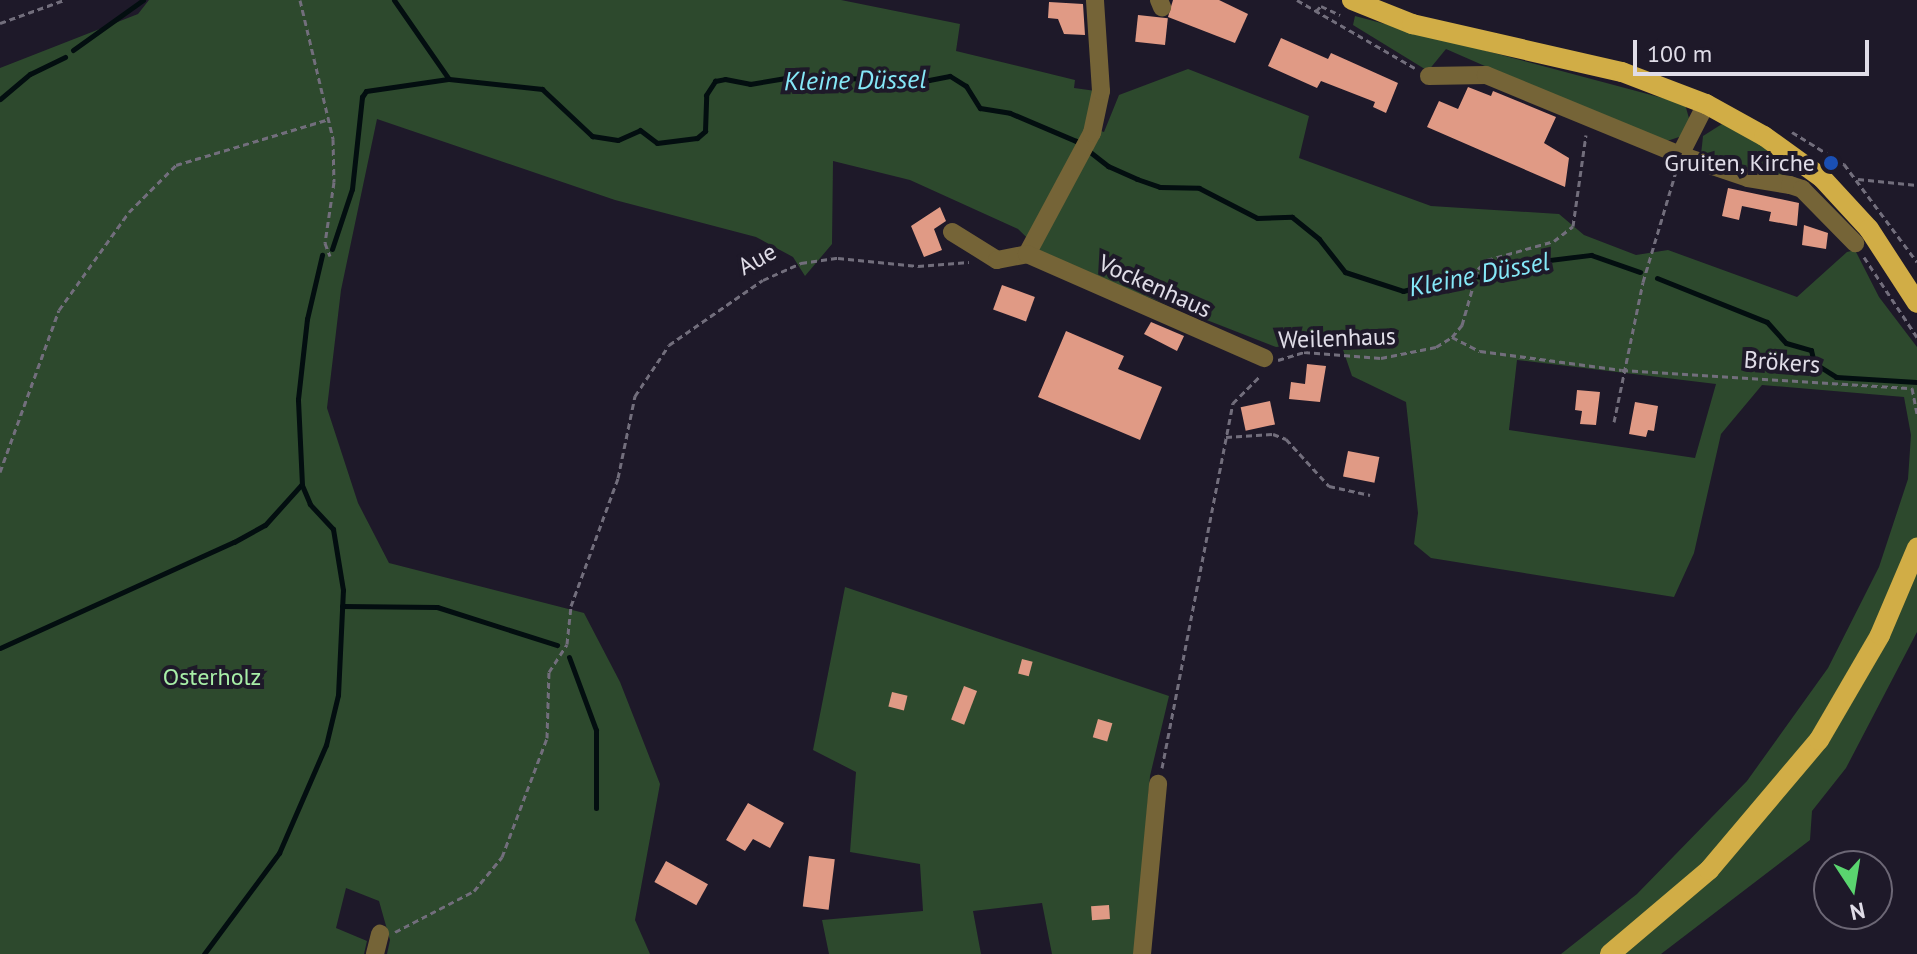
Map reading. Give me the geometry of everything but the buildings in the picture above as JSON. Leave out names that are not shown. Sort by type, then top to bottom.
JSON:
[{"type":"main road","points":[[1352,0],[1412,24],[1622,72],[1706,104],[1764,136],[1822,178],[1869,229],[1915,296]]},
{"type":"main road","points":[[1610,954],[1709,870],[1819,740],[1880,635],[1917,548]]},
{"type":"street","points":[[952,232],[997,260],[1027,254],[1083,155],[1092,133],[1101,91],[1095,0]]},
{"type":"street","points":[[1429,76],[1486,75],[1680,155],[1802,189],[1855,243]]},
{"type":"street","points":[[1680,155],[1706,104]]},
{"type":"street","name":"Vockenhaus","points":[[1027,254],[1264,358]]},
{"type":"street","points":[[1142,954],[1158,784]]},
{"type":"street","points":[[375,954],[380,934]]},
{"type":"path","points":[[0,23],[64,0]]},
{"type":"path","points":[[300,0],[335,156],[325,243],[330,256]]},
{"type":"path","points":[[1297,0],[1429,76]]},
{"type":"path","points":[[1452,337],[1462,325],[1478,269],[1500,254],[1554,241],[1573,226],[1588,116]]},
{"type":"path","points":[[0,472],[59,310],[129,212],[176,165],[329,119]]},
{"type":"path","points":[[1614,422],[1622,370],[1680,155]]},
{"type":"path","points":[[1858,179],[1917,185]]},
{"type":"path","points":[[1855,243],[1917,337]]},
{"type":"path","name":"Aue","points":[[380,934],[401,931],[474,891],[502,857],[547,738],[549,672],[567,644],[571,606],[618,478],[635,396],[647,373],[669,345],[763,280],[801,263],[838,258],[918,266],[997,260]]},
{"type":"path","name":"Brökers","points":[[1452,337],[1480,351],[1622,370],[1912,388],[1917,414]]},
{"type":"path","name":"Weilenhaus","points":[[1264,358],[1304,352],[1381,358],[1436,347],[1452,337]]},
{"type":"path","points":[[1158,784],[1233,403],[1261,375],[1264,358]]},
{"type":"path","points":[[1226,437],[1273,434],[1286,439],[1329,486],[1370,495]]},
{"type":"green space","name":"Osterholz","points":[[149,0],[841,0],[960,24],[956,51],[1075,80],[1074,88],[1096,91],[1089,127],[1104,132],[1119,95],[1188,69],[1309,116],[1299,158],[1431,206],[1559,214],[1584,235],[1636,255],[1668,250],[1797,297],[1847,252],[1855,250],[1879,297],[1917,347],[1917,632],[1846,768],[1812,811],[1810,840],[1661,954],[1561,954],[1637,894],[1747,781],[1828,668],[1879,567],[1908,479],[1911,435],[1904,397],[1762,385],[1721,434],[1694,553],[1674,597],[1431,558],[1414,544],[1418,513],[1406,402],[1352,376],[1340,341],[1276,347],[1048,258],[1018,229],[910,180],[833,161],[832,244],[805,276],[793,257],[756,237],[615,200],[377,119],[341,290],[327,408],[358,503],[389,563],[584,613],[620,682],[660,784],[635,920],[650,954],[387,954],[390,940],[379,901],[346,888],[336,928],[367,941],[364,954],[0,954],[0,68],[138,14]],"holes":[[[1517,360],[1716,384],[1695,458],[1509,430]]]},
{"type":"green space","points":[[1355,16],[1685,104],[1690,122],[1682,136],[1661,143],[1446,49],[1428,71],[1353,25]]},
{"type":"green space","points":[[1722,124],[1770,149],[1787,166],[1781,177],[1701,155],[1703,136]]},
{"type":"green space","points":[[845,587],[1169,696],[1150,776],[1135,954],[1052,954],[1042,903],[973,911],[981,954],[829,954],[822,920],[923,911],[920,864],[850,852],[856,772],[813,750]]},
{"type":"waterway","points":[[73,50],[143,0]]},
{"type":"waterway","name":"Kleine Düssel","points":[[394,0],[449,79],[542,89],[592,136],[618,140],[640,130],[657,143],[697,138],[705,131],[706,95],[715,81],[725,79],[750,84],[791,77],[929,80],[950,76],[966,86],[980,108],[1010,113],[1076,141],[1108,166],[1137,179],[1160,187],[1199,188],[1257,218],[1292,217],[1319,239],[1345,272],[1403,291],[1464,275],[1483,277],[1494,267],[1591,255],[1640,272]]},
{"type":"waterway","points":[[0,99],[30,74],[65,57]]},
{"type":"waterway","points":[[332,249],[352,189],[362,97],[366,91],[448,79]]},
{"type":"waterway","points":[[204,954],[279,853],[326,745],[338,695],[343,590],[333,529],[310,504],[302,485],[298,399],[307,319],[322,255]]},
{"type":"waterway","name":"Kleine Düssel","points":[[1657,278],[1767,322],[1786,343],[1811,350],[1814,363],[1836,377],[1917,382]]},
{"type":"waterway","points":[[0,648],[234,542],[265,525],[301,485]]},
{"type":"waterway","points":[[342,606],[437,607],[557,645]]},
{"type":"waterway","points":[[569,657],[596,730],[596,808]]},
{"type":"place","name":"Gruiten, Kirche","points":[[1831,163]]}]
